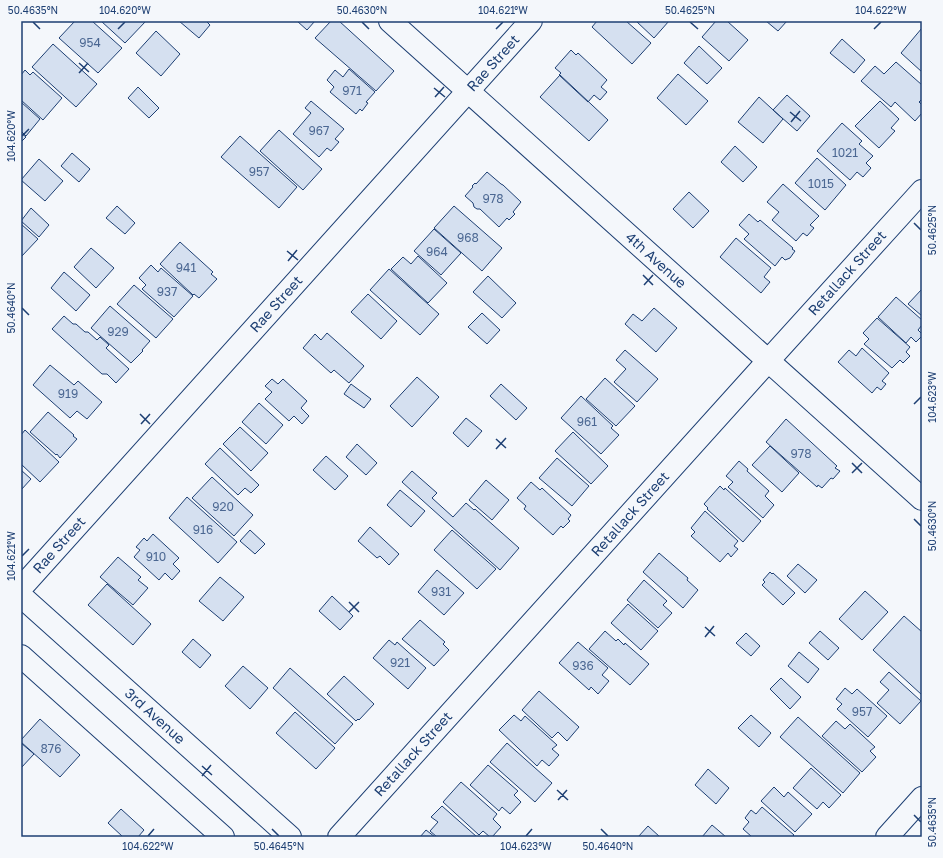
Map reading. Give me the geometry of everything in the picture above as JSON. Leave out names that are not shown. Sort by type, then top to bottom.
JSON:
[{"type":"street","name":"4th Avenue","points":[[390,21],[922,499]]},
{"type":"street","name":"Rae Street","points":[[21,588],[531,21]]},
{"type":"street","name":"Retallack Street","points":[[339,837],[922,191]]},
{"type":"street","name":"3rd Avenue","points":[[21,596],[290,837]]},
{"type":"street","points":[[21,656],[223,837]]},
{"type":"street","points":[[887,837],[922,798]]},
{"type":"building","points":[[75,21],[92,21],[122,48],[98,73],[59,38]]},
{"type":"building","points":[[101,21],[146,21],[125,43]]},
{"type":"building","points":[[179,21],[206,21],[210,25],[199,38]]},
{"type":"building","points":[[297,21],[315,21],[307,30]]},
{"type":"building","points":[[331,21],[339,21],[394,71],[376,91],[315,38]]},
{"type":"building","points":[[597,21],[626,21],[651,43],[632,64],[592,27]]},
{"type":"building","points":[[636,21],[669,21],[654,38]]},
{"type":"building","points":[[716,21],[727,21],[748,40],[729,61],[702,37]]},
{"type":"building","points":[[766,21],[787,21],[778,31]]},
{"type":"building","points":[[922,28],[922,72],[901,53]]},
{"type":"building","points":[[156,31],[180,54],[161,76],[136,53]]},
{"type":"building","points":[[842,39],[865,60],[854,73],[830,53]]},
{"type":"building","points":[[53,44],[97,84],[76,107],[32,67]]},
{"type":"building","points":[[699,46],[722,68],[707,84],[684,63]]},
{"type":"building","points":[[571,50],[576,55],[578,53],[607,80],[601,87],[607,92],[600,100],[594,95],[588,102],[559,75],[561,73],[555,68]]},
{"type":"building","points":[[896,62],[922,85],[922,99],[919,102],[922,105],[922,113],[915,121],[895,102],[891,107],[861,81],[875,66],[884,74]]},
{"type":"building","points":[[349,69],[375,92],[366,102],[368,103],[362,111],[360,109],[356,114],[330,92],[334,87],[327,80],[335,70],[343,77]]},
{"type":"building","points":[[25,70],[30,75],[33,72],[62,98],[43,120],[21,100],[21,75]]},
{"type":"building","points":[[678,74],[708,101],[686,125],[657,98]]},
{"type":"building","points":[[560,75],[608,120],[589,141],[540,97]]},
{"type":"building","points":[[138,87],[159,108],[149,118],[128,98]]},
{"type":"building","points":[[787,95],[810,116],[797,131],[773,110]]},
{"type":"building","points":[[759,97],[783,119],[763,143],[738,122]]},
{"type":"building","points":[[311,101],[344,129],[335,139],[339,142],[331,151],[327,148],[319,157],[293,134],[311,113],[305,108]]},
{"type":"building","points":[[880,101],[899,119],[891,128],[895,131],[879,148],[855,126]]},
{"type":"building","points":[[21,102],[40,119],[26,136],[21,131]]},
{"type":"building","points":[[842,123],[862,141],[859,144],[873,156],[866,163],[871,168],[863,177],[857,172],[850,180],[817,151]]},
{"type":"building","points":[[279,130],[322,169],[303,190],[260,151]]},
{"type":"building","points":[[21,133],[26,137],[21,142]]},
{"type":"building","points":[[240,136],[297,187],[279,208],[221,157]]},
{"type":"building","points":[[735,146],[757,167],[743,182],[721,162]]},
{"type":"building","points":[[72,153],[90,169],[79,182],[61,166]]},
{"type":"building","points":[[817,158],[846,185],[825,210],[795,183]]},
{"type":"building","points":[[39,159],[63,181],[45,201],[21,180]]},
{"type":"building","points":[[487,172],[521,202],[513,212],[515,214],[509,220],[507,218],[499,227],[480,209],[474,207],[473,203],[465,196],[473,187],[472,186],[475,183],[476,184]]},
{"type":"building","points":[[783,184],[819,216],[810,225],[814,228],[807,236],[803,233],[796,241],[772,220],[779,212],[767,202]]},
{"type":"building","points":[[689,192],[709,211],[693,228],[673,209]]},
{"type":"building","points":[[117,206],[135,223],[125,234],[106,218]]},
{"type":"building","points":[[454,206],[502,248],[482,271],[434,228]]},
{"type":"building","points":[[31,208],[49,225],[39,237],[21,221]]},
{"type":"building","points":[[749,214],[758,222],[760,220],[793,248],[792,249],[795,251],[790,258],[785,260],[782,257],[775,266],[744,239],[749,234],[739,225]]},
{"type":"building","points":[[21,224],[38,239],[21,257]]},
{"type":"building","points":[[434,229],[461,253],[441,275],[414,251]]},
{"type":"building","points":[[736,238],[771,268],[764,277],[770,282],[761,293],[720,257]]},
{"type":"building","points":[[180,242],[213,272],[211,274],[217,279],[199,298],[194,294],[193,295],[160,264]]},
{"type":"building","points":[[91,248],[114,268],[96,288],[74,267]]},
{"type":"building","points":[[418,256],[447,283],[428,303],[391,269],[403,257],[411,264]]},
{"type":"building","points":[[151,265],[158,272],[161,268],[193,296],[174,317],[142,289],[146,285],[139,278]]},
{"type":"building","points":[[389,269],[439,314],[420,335],[370,290]]},
{"type":"building","points":[[64,272],[90,295],[76,311],[51,288]]},
{"type":"building","points":[[488,276],[516,303],[502,318],[473,292]]},
{"type":"building","points":[[134,285],[173,319],[156,338],[117,304]]},
{"type":"building","points":[[922,289],[922,316],[908,304]]},
{"type":"building","points":[[368,294],[397,321],[381,339],[351,312]]},
{"type":"building","points":[[896,297],[922,320],[922,325],[918,330],[922,336],[916,342],[911,337],[906,343],[878,317]]},
{"type":"building","points":[[110,306],[150,341],[142,350],[143,351],[131,363],[91,328]]},
{"type":"building","points":[[654,308],[677,328],[656,352],[625,324],[633,314],[642,321]]},
{"type":"building","points":[[482,313],[500,330],[487,344],[468,327]]},
{"type":"building","points":[[64,316],[97,340],[100,337],[109,345],[106,348],[129,369],[116,383],[107,374],[102,374],[52,329]]},
{"type":"building","points":[[877,318],[910,347],[906,352],[910,356],[903,363],[900,360],[892,368],[864,344],[869,339],[863,333]]},
{"type":"building","points":[[327,333],[364,366],[349,383],[334,370],[331,373],[303,348],[315,334],[321,340]]},
{"type":"building","points":[[862,348],[889,373],[882,381],[886,384],[881,390],[877,387],[872,393],[838,362],[849,350],[856,356]]},
{"type":"building","points":[[625,350],[658,379],[637,402],[614,382],[626,369],[616,360]]},
{"type":"building","points":[[50,365],[74,385],[78,381],[102,402],[87,419],[77,411],[70,418],[33,385]]},
{"type":"building","points":[[417,377],[439,397],[412,427],[390,406]]},
{"type":"building","points":[[605,378],[635,406],[616,426],[586,399]]},
{"type":"building","points":[[272,379],[278,384],[283,379],[307,401],[301,408],[309,416],[302,424],[294,416],[289,421],[265,399],[272,392],[265,386]]},
{"type":"building","points":[[351,384],[371,399],[364,408],[344,394]]},
{"type":"building","points":[[501,384],[527,408],[516,420],[490,396]]},
{"type":"building","points":[[581,396],[613,426],[611,428],[619,435],[601,454],[561,418]]},
{"type":"building","points":[[259,403],[283,425],[266,444],[242,422]]},
{"type":"building","points":[[48,412],[77,439],[60,458],[30,432]]},
{"type":"building","points":[[466,418],[482,431],[468,447],[453,433]]},
{"type":"building","points":[[786,419],[837,466],[835,468],[840,471],[822,488],[818,485],[817,487],[766,442]]},
{"type":"building","points":[[240,427],[268,453],[251,471],[223,444]]},
{"type":"building","points":[[25,430],[59,462],[40,482],[21,464],[21,435]]},
{"type":"building","points":[[573,432],[608,466],[591,484],[555,451]]},
{"type":"building","points":[[357,444],[377,463],[366,475],[346,457]]},
{"type":"building","points":[[770,446],[799,473],[782,492],[752,465]]},
{"type":"building","points":[[220,448],[259,485],[251,493],[245,488],[238,495],[205,464]]},
{"type":"building","points":[[326,456],[348,476],[335,490],[313,470]]},
{"type":"building","points":[[557,458],[589,486],[572,506],[539,478]]},
{"type":"building","points":[[739,461],[748,469],[747,471],[769,491],[765,496],[774,505],[763,518],[728,487],[733,482],[726,476]]},
{"type":"building","points":[[21,470],[31,479],[21,490]]},
{"type":"building","points":[[412,471],[437,493],[432,498],[453,517],[466,503],[474,510],[475,509],[519,548],[500,570],[402,482]]},
{"type":"building","points":[[212,477],[253,515],[234,536],[192,498]]},
{"type":"building","points":[[486,480],[509,500],[492,520],[469,500]]},
{"type":"building","points":[[531,482],[540,490],[542,488],[571,515],[568,519],[570,521],[563,528],[561,526],[553,535],[524,509],[526,506],[517,498]]},
{"type":"building","points":[[720,486],[724,490],[725,488],[761,521],[743,542],[707,509],[708,508],[704,504]]},
{"type":"building","points":[[400,490],[425,511],[411,527],[387,505]]},
{"type":"building","points":[[187,497],[237,542],[218,563],[169,518]]},
{"type":"building","points":[[705,511],[738,541],[734,546],[738,549],[731,557],[728,553],[720,562],[691,536],[695,532],[691,528]]},
{"type":"building","points":[[370,527],[399,554],[389,565],[380,556],[377,558],[358,541]]},
{"type":"building","points":[[250,530],[265,544],[255,554],[240,541]]},
{"type":"building","points":[[452,530],[496,569],[477,589],[434,550]]},
{"type":"building","points":[[153,534],[179,558],[173,564],[180,571],[172,580],[165,573],[159,580],[134,557],[140,550],[136,547],[144,538],[147,541]]},
{"type":"building","points":[[659,553],[688,578],[687,580],[698,590],[683,608],[643,572]]},
{"type":"building","points":[[118,557],[141,577],[138,580],[148,588],[133,605],[100,577]]},
{"type":"building","points":[[798,564],[817,580],[805,593],[787,576]]},
{"type":"building","points":[[437,570],[464,593],[444,615],[418,592]]},
{"type":"building","points":[[770,572],[795,593],[783,605],[762,585],[765,582],[763,580]]},
{"type":"building","points":[[220,577],[244,597],[223,621],[199,601]]},
{"type":"building","points":[[644,580],[667,601],[663,605],[672,613],[658,628],[627,600]]},
{"type":"building","points":[[107,584],[151,624],[133,645],[88,605]]},
{"type":"building","points":[[865,591],[888,612],[862,640],[839,619]]},
{"type":"building","points":[[332,596],[353,616],[340,630],[319,611]]},
{"type":"building","points":[[628,604],[658,631],[641,650],[611,623]]},
{"type":"building","points":[[904,616],[922,632],[922,695],[873,650]]},
{"type":"building","points":[[420,620],[445,642],[443,644],[449,650],[434,666],[402,639]]},
{"type":"building","points":[[605,631],[616,641],[618,639],[624,645],[625,643],[649,664],[630,685],[589,649]]},
{"type":"building","points":[[820,631],[839,648],[828,660],[809,643]]},
{"type":"building","points":[[746,633],[760,646],[751,656],[736,643]]},
{"type":"building","points":[[193,639],[211,655],[200,668],[182,652]]},
{"type":"building","points":[[389,640],[395,645],[397,642],[426,668],[408,689],[373,658]]},
{"type":"building","points":[[578,642],[608,668],[602,675],[609,681],[598,694],[591,687],[589,690],[559,663]]},
{"type":"building","points":[[799,652],[819,669],[808,683],[788,666]]},
{"type":"building","points":[[243,666],[268,688],[250,709],[225,686]]},
{"type":"building","points":[[290,668],[353,724],[335,744],[273,688]]},
{"type":"building","points":[[889,672],[921,701],[900,724],[877,703],[889,690],[880,682]]},
{"type":"building","points":[[344,676],[374,704],[359,720],[358,719],[356,721],[327,694]]},
{"type":"building","points":[[781,678],[801,697],[790,709],[770,689]]},
{"type":"building","points":[[845,688],[852,694],[857,689],[887,716],[868,737],[837,709],[842,704],[836,699]]},
{"type":"building","points":[[539,691],[579,727],[567,741],[558,732],[552,738],[522,710]]},
{"type":"building","points":[[295,712],[335,748],[316,769],[276,733]]},
{"type":"building","points":[[514,715],[521,721],[525,716],[557,745],[552,749],[559,755],[549,766],[542,760],[537,766],[499,730]]},
{"type":"building","points":[[751,715],[771,733],[759,747],[738,728]]},
{"type":"building","points":[[798,717],[860,773],[843,793],[780,737]]},
{"type":"building","points":[[40,719],[80,755],[60,777],[21,742],[21,740]]},
{"type":"building","points":[[836,721],[845,729],[850,724],[875,747],[870,751],[876,757],[862,772],[822,736]]},
{"type":"building","points":[[21,743],[34,754],[21,768]]},
{"type":"building","points":[[507,743],[552,783],[535,802],[490,762]]},
{"type":"building","points":[[488,765],[518,791],[514,795],[521,802],[510,814],[502,807],[499,811],[470,785]]},
{"type":"building","points":[[811,768],[841,795],[829,808],[823,802],[817,809],[793,788]]},
{"type":"building","points":[[708,769],[729,788],[716,804],[695,785]]},
{"type":"building","points":[[461,782],[497,814],[493,819],[501,827],[492,837],[483,831],[479,835],[443,802]]},
{"type":"building","points":[[774,787],[784,797],[788,792],[812,814],[795,832],[761,801]]},
{"type":"building","points":[[442,806],[477,837],[437,837],[430,831],[438,822],[431,817]]},
{"type":"building","points":[[762,807],[794,835],[792,837],[752,837],[743,829],[749,822],[745,818],[751,810],[756,814]]},
{"type":"building","points":[[121,809],[144,830],[138,837],[123,837],[108,823]]},
{"type":"building","points":[[712,825],[726,837],[702,837]]},
{"type":"building","points":[[648,826],[660,837],[638,837]]},
{"type":"building","points":[[426,830],[435,837],[420,837]]}]
